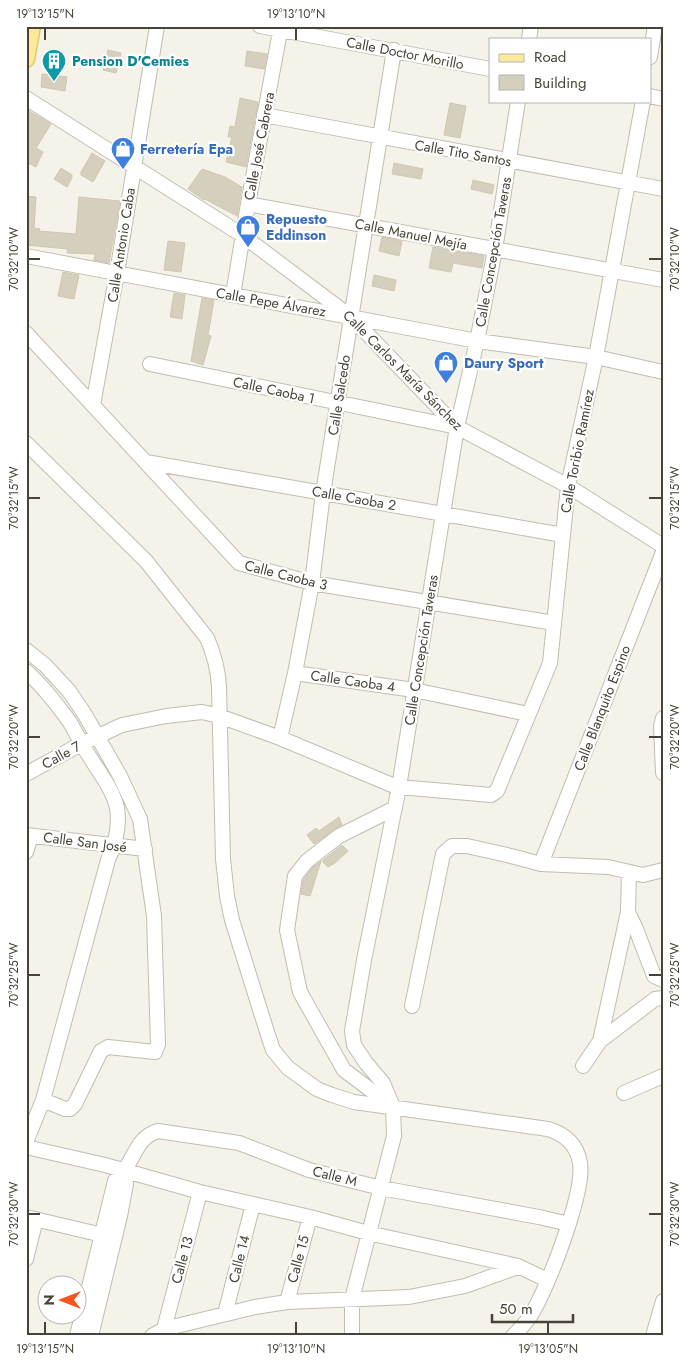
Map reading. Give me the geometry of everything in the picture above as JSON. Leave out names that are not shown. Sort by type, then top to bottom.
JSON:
[{"type":"main road","points":[[26,59],[32,26]]},
{"type":"street","name":"Calle Antonio Caba","points":[[93,405],[117,273],[157,26]]},
{"type":"street","name":"Calle Doctor Morillo","points":[[260,26],[281,28],[489,69]]},
{"type":"street","points":[[652,45],[655,26]]},
{"type":"street","name":"Calle José Cabrera","points":[[233,295],[242,235],[281,28]]},
{"type":"street","name":"Calle Salcedo","points":[[280,738],[296,673],[312,583],[323,493],[394,50]]},
{"type":"street","name":"Calle Carlos María Sánchez","points":[[26,98],[242,235],[351,317],[457,427],[568,486],[663,546]]},
{"type":"street","name":"Calle Concepción Taveras","points":[[352,1336],[352,1299],[394,1136],[393,1107],[383,1083],[354,1045],[352,1031],[399,787],[457,427],[496,250],[518,102]]},
{"type":"street","name":"Calle Toribio Ramírez","points":[[495,794],[550,663],[568,486],[596,357],[643,102]]},
{"type":"street","name":"Calle Tito Santos","points":[[264,115],[380,138],[663,188]]},
{"type":"street","name":"Calle Manuel Mejía","points":[[248,204],[663,280]]},
{"type":"street","name":"Calle Pepe Álvarez","points":[[26,256],[477,341],[596,357],[663,372]]},
{"type":"street","name":"Calle Caoba 3","points":[[26,333],[239,563],[312,583],[554,624]]},
{"type":"street","name":"Calle Caoba 1","points":[[150,364],[457,427]]},
{"type":"street","points":[[26,443],[146,560],[207,638],[218,670],[223,859],[227,896],[232,920],[273,1050],[288,1068],[317,1089],[354,1102],[548,1129],[565,1136],[575,1149],[580,1161],[580,1181],[569,1224],[532,1314],[513,1336]]},
{"type":"street","name":"Calle Caoba 2","points":[[146,462],[563,535]]},
{"type":"street","name":"Calle Blanquito Espino","points":[[541,864],[663,552]]},
{"type":"street","points":[[26,650],[45,665],[69,691],[120,776],[140,819],[154,916],[158,1044],[155,1052],[108,1048],[101,1051],[75,1104],[70,1109],[65,1109],[43,1100]]},
{"type":"street","points":[[26,672],[38,681],[70,722],[81,744],[110,789],[116,806],[118,825],[115,846],[108,860],[43,1100],[26,1142]]},
{"type":"street","name":"Calle Caoba 4","points":[[296,673],[414,690],[528,714]]},
{"type":"street","name":"Calle 7","points":[[26,774],[81,744],[122,725],[166,716],[202,712],[219,716],[280,738],[399,787],[495,794]]},
{"type":"street","points":[[663,718],[661,726],[663,773]]},
{"type":"street","points":[[393,1107],[344,1070],[300,992],[287,930],[295,876],[307,861],[338,836],[395,808]]},
{"type":"street","points":[[26,852],[29,835]]},
{"type":"street","name":"Calle San José","points":[[29,835],[144,849]]},
{"type":"street","points":[[412,1006],[443,854],[452,846],[467,846],[541,864],[608,867],[643,875],[663,870]]},
{"type":"street","points":[[600,1041],[628,912],[629,872]]},
{"type":"street","points":[[628,912],[654,976],[663,980]]},
{"type":"street","points":[[583,1066],[600,1041],[655,1000],[663,998]]},
{"type":"street","points":[[624,1093],[663,1076]]},
{"type":"street","name":"Calle M","points":[[124,1171],[136,1148],[149,1133],[158,1131],[239,1143],[309,1170],[381,1188],[569,1224]]},
{"type":"street","points":[[26,1147],[105,1165],[200,1192],[310,1217],[368,1233],[518,1266],[547,1280]]},
{"type":"street","points":[[77,1336],[126,1184],[124,1171]]},
{"type":"street","name":"Calle 13","points":[[158,1332],[200,1192]]},
{"type":"street","name":"Calle 14","points":[[225,1314],[253,1204]]},
{"type":"street","name":"Calle 15","points":[[287,1302],[310,1217]]},
{"type":"street","points":[[26,1260],[31,1218],[109,1236]]},
{"type":"street","points":[[91,1336],[109,1236]]},
{"type":"street","points":[[158,1332],[255,1306],[287,1302],[409,1297],[465,1286],[518,1266]]},
{"type":"street","points":[[653,1336],[663,1301]]},
{"type":"building","points":[[108,50],[121,53],[116,73],[103,70]]},
{"type":"building","points":[[247,51],[267,54],[264,69],[245,66]]},
{"type":"building","name":"Pension D'Cemies","points":[[42,74],[67,77],[65,91],[41,87]]},
{"type":"building","points":[[240,98],[258,102],[246,167],[226,162],[232,137],[228,137],[230,126],[235,127]]},
{"type":"building","points":[[450,103],[466,106],[460,138],[444,135]]},
{"type":"building","points":[[26,109],[51,124],[36,148],[43,152],[36,167],[26,162]]},
{"type":"building","points":[[92,153],[105,161],[93,182],[81,175]]},
{"type":"building","points":[[394,163],[423,169],[421,179],[392,174]]},
{"type":"building","points":[[61,168],[72,175],[67,187],[54,179]]},
{"type":"building","points":[[202,169],[225,177],[242,187],[237,216],[204,200],[188,189]]},
{"type":"building","points":[[473,180],[494,185],[492,194],[471,189]]},
{"type":"building","points":[[26,196],[36,197],[34,228],[40,229],[39,231],[76,234],[79,197],[120,201],[109,263],[94,260],[95,254],[67,253],[68,249],[26,245]]},
{"type":"building","points":[[382,237],[402,241],[399,256],[379,251]]},
{"type":"building","points":[[168,241],[185,243],[181,272],[164,270]]},
{"type":"building","points":[[433,247],[484,256],[482,268],[453,263],[451,272],[429,268]]},
{"type":"building","points":[[63,272],[79,275],[74,299],[58,296]]},
{"type":"building","points":[[374,275],[396,280],[394,291],[372,286]]},
{"type":"building","points":[[174,293],[185,295],[182,319],[170,317]]},
{"type":"building","points":[[202,298],[214,300],[208,335],[211,336],[203,365],[191,361]]},
{"type":"building","points":[[339,817],[342,825],[314,844],[307,835],[316,828],[319,831]]},
{"type":"building","points":[[342,845],[348,851],[328,867],[322,861]]},
{"type":"building","points":[[321,861],[310,896],[301,894],[303,880],[313,867]]},
{"type":"place","name":"Pension D'Cemies","points":[[54,82]]},
{"type":"place","name":"Ferretería Epa","points":[[123,170]]},
{"type":"place","name":"Repuesto Eddinson","points":[[248,248]]},
{"type":"place","name":"Daury Sport","points":[[446,384]]}]
